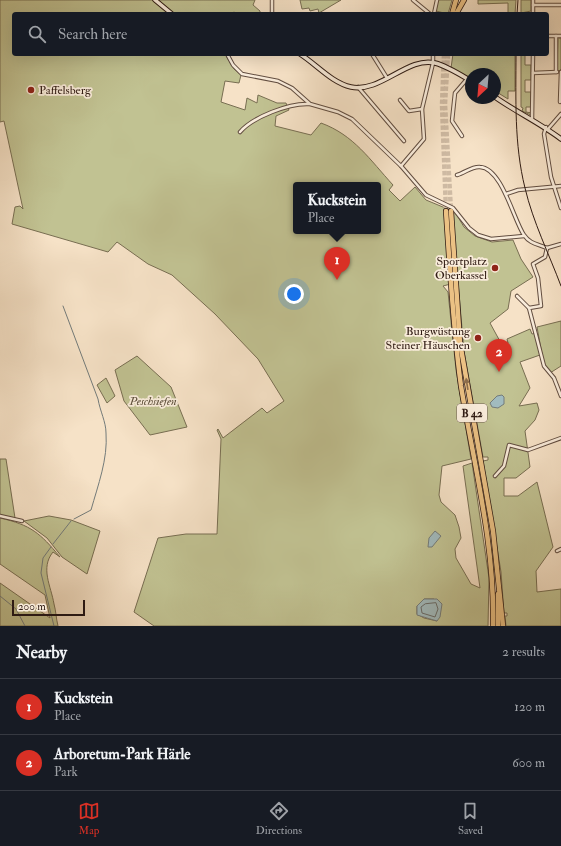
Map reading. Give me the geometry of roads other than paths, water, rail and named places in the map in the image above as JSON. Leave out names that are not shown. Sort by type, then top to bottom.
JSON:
[{"type":"highway","points":[[452,12],[455,0]]},
{"type":"highway","points":[[457,12],[462,0]]},
{"type":"highway","name":"B 42","points":[[494,626],[492,566],[488,532],[457,357],[449,211],[460,343],[493,531],[503,626]]},
{"type":"highway","name":"B 42","points":[[496,561],[498,626]]},
{"type":"main road","points":[[155,0],[170,12]]},
{"type":"main road","points":[[303,56],[339,82],[349,86],[370,86],[417,65],[433,63],[465,77]]},
{"type":"main road","points":[[501,101],[547,128],[561,139]]},
{"type":"street","points":[[272,0],[272,12]]},
{"type":"street","points":[[413,0],[428,12]]},
{"type":"street","points":[[434,12],[437,0]]},
{"type":"street","points":[[533,0],[533,12]]},
{"type":"street","points":[[533,5],[561,4],[561,0]]},
{"type":"street","points":[[549,36],[561,36]]},
{"type":"street","points":[[556,36],[556,72]]},
{"type":"street","points":[[228,56],[233,65],[242,74],[270,78],[287,84],[310,104],[338,112],[352,119],[401,166],[426,195],[453,208],[469,228],[478,235],[491,239],[524,236]]},
{"type":"street","points":[[373,56],[387,78]]},
{"type":"street","points":[[401,166],[424,139],[422,109],[433,63],[433,56]]},
{"type":"street","points":[[532,119],[533,56]]},
{"type":"street","points":[[533,73],[561,72],[560,102]]},
{"type":"street","points":[[462,136],[452,121],[455,93],[465,80]]},
{"type":"street","points":[[358,87],[404,141]]},
{"type":"street","points":[[400,100],[408,110],[422,109]]},
{"type":"street","points":[[240,132],[247,124],[268,113],[310,104]]},
{"type":"street","points":[[561,114],[544,130],[554,187],[561,208]]},
{"type":"street","points":[[457,175],[475,167],[483,167],[488,170],[506,194],[524,236],[533,244],[547,248],[561,244]]},
{"type":"street","points":[[506,194],[518,190],[561,186]]},
{"type":"street","points":[[529,308],[541,306],[538,278],[533,264],[545,257],[547,248]]},
{"type":"street","points":[[517,296],[529,308],[544,366],[554,378],[561,396]]},
{"type":"street","points":[[495,476],[504,466],[510,445],[528,450],[561,438]]},
{"type":"street","points":[[0,516],[22,521]]},
{"type":"street","points":[[557,551],[561,549]]},
{"type":"water","points":[[502,395],[504,397],[504,404],[498,408],[492,407],[490,403],[497,396]]},
{"type":"water","points":[[435,531],[441,536],[432,547],[428,547],[429,538]]},
{"type":"water","points":[[424,599],[437,599],[442,604],[440,617],[437,621],[417,615],[417,606]]},
{"type":"waterway","name":"Peschsiefen","points":[[63,306],[98,399],[106,433],[104,462],[91,510],[74,519]]},
{"type":"waterway","name":"Peschsiefen","points":[[53,544],[71,521]]},
{"type":"waterway","name":"Peschsiefen","points":[[51,547],[43,558],[41,573],[54,626]]},
{"type":"waterway","points":[[0,596],[16,609],[25,626]]},
{"type":"tunnel","points":[[444,56],[442,105],[446,211]]},
{"type":"tunnel","points":[[448,56],[445,104],[451,211]]},
{"type":"tram line","points":[[517,12],[518,0]]},
{"type":"tram line","points":[[516,56],[516,121],[521,171],[532,213],[561,286]]},
{"type":"place","name":"Paffelsberg","points":[[31,90]]},
{"type":"place","name":"Sportplatz Oberkassel","points":[[495,268]]},
{"type":"place","name":"Kuckstein","points":[[337,280]]},
{"type":"place","name":"Burgwüstung Steiner Häuschen","points":[[478,338]]},
{"type":"place","name":"Arboretum-Park Härle","points":[[499,372]]}]
